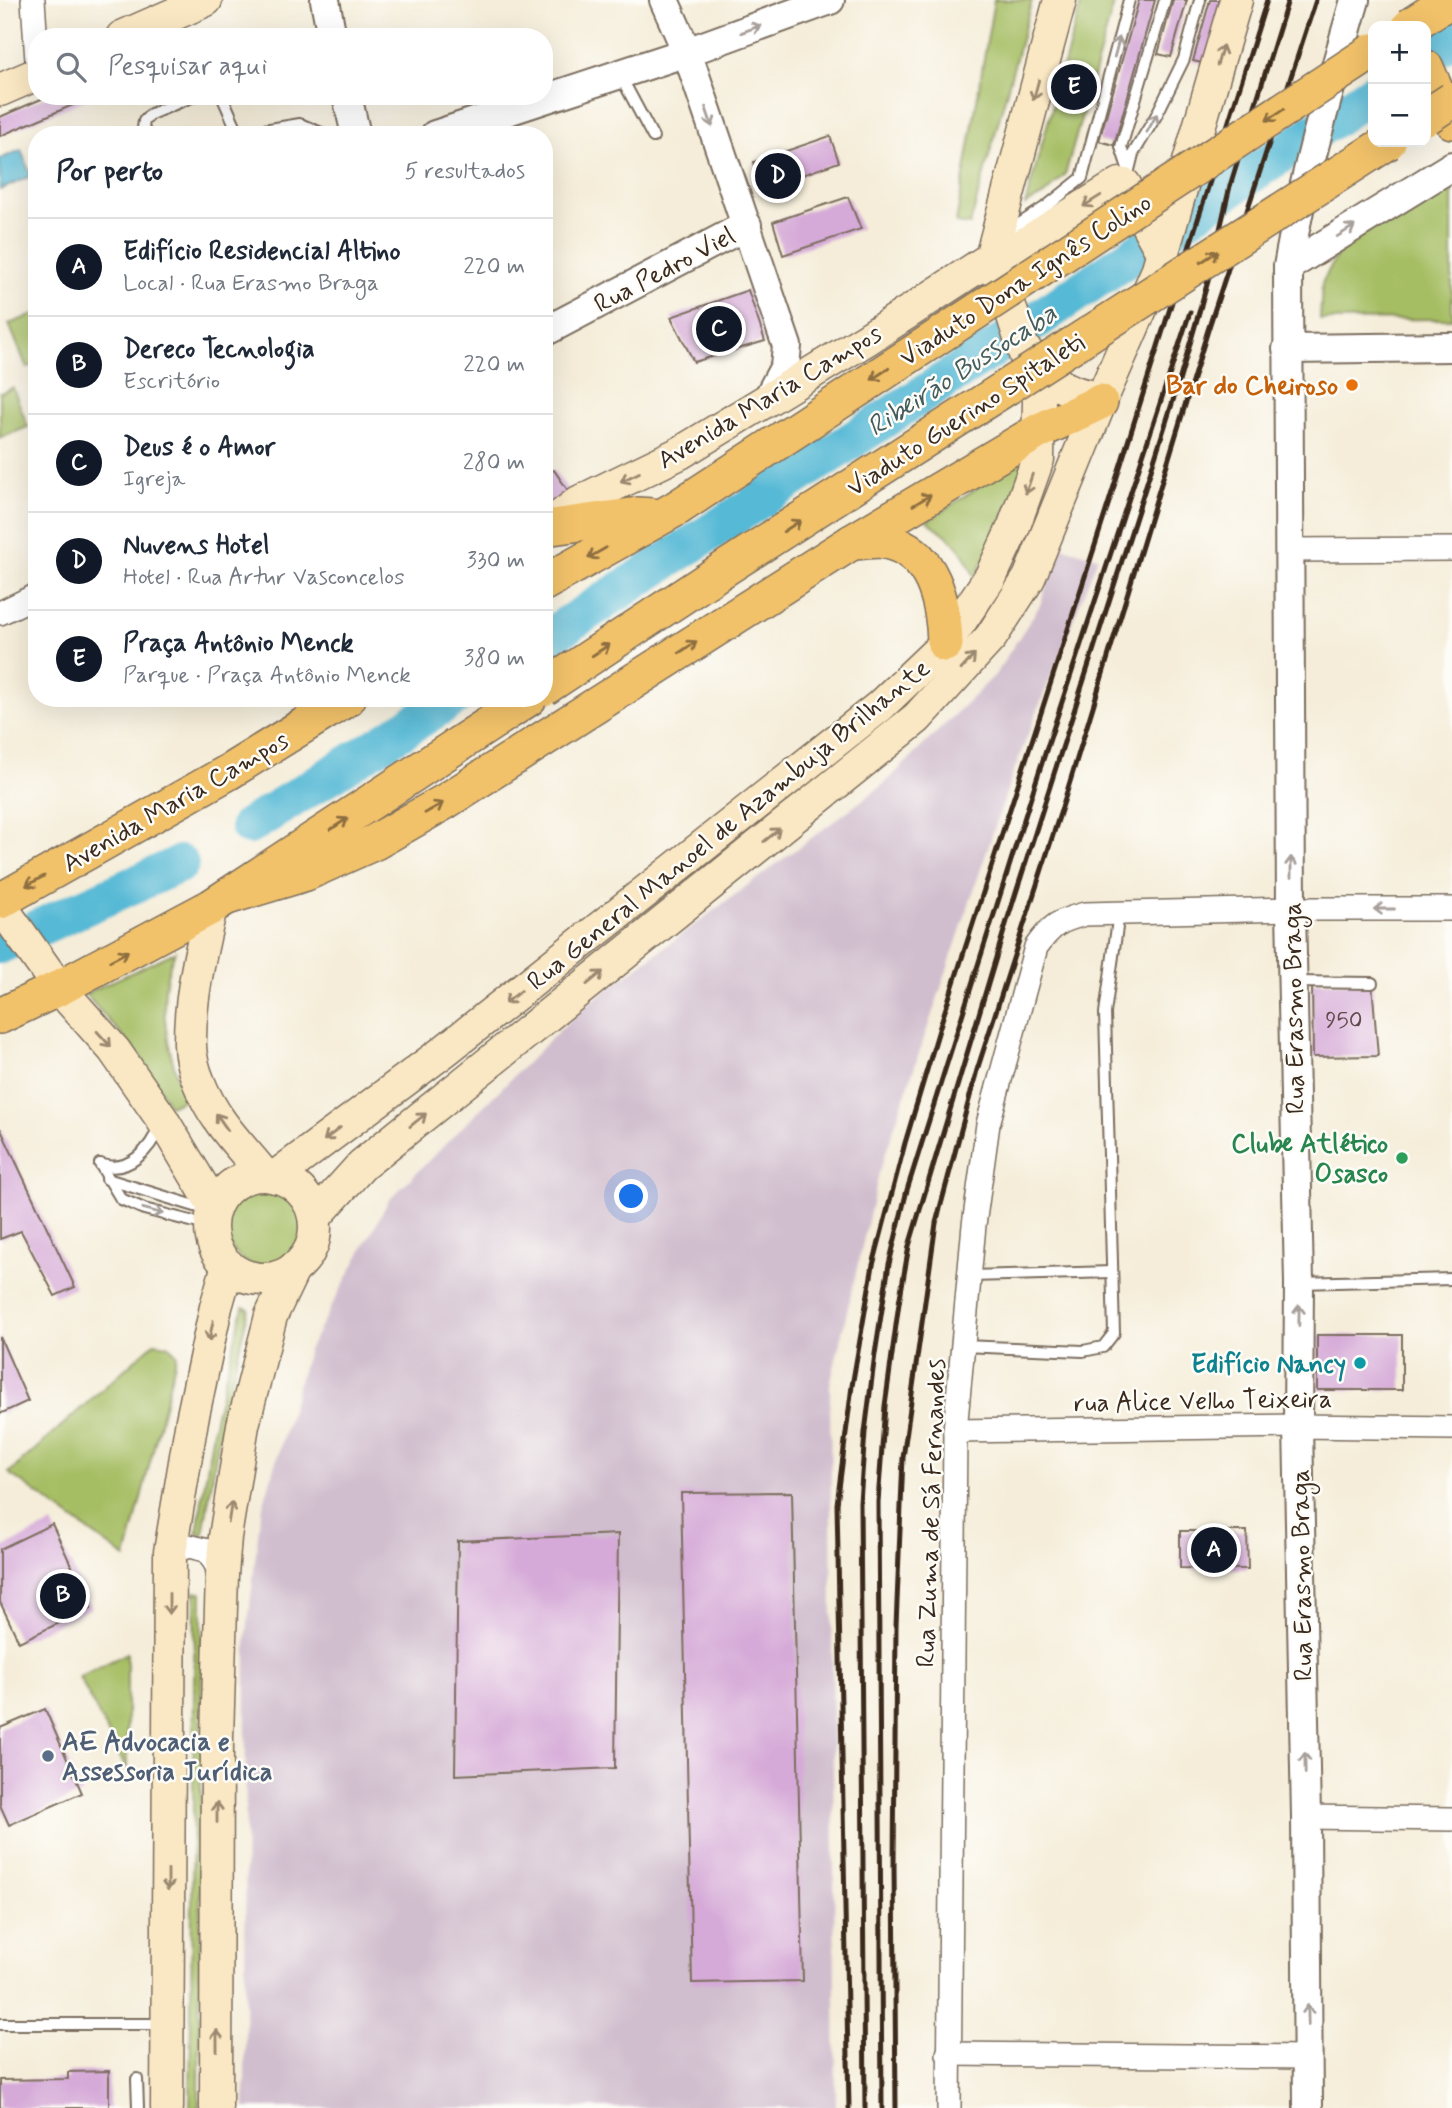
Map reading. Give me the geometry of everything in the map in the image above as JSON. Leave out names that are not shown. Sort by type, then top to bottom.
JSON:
[{"type":"main road","points":[[142,28],[206,0]]},
{"type":"main road","points":[[991,258],[1060,0]]},
{"type":"main road","name":"Rua General Manoel de Azambuja Brilhante","points":[[314,1217],[362,1165],[916,718],[991,637],[1029,578],[1101,400],[1162,240],[1236,0]]},
{"type":"main road","points":[[1417,21],[1418,0]]},
{"type":"main road","points":[[1418,21],[1450,0]]},
{"type":"main road","name":"Viaduto Dona Ignês Colino","points":[[670,512],[1368,54]]},
{"type":"main road","points":[[0,90],[28,78]]},
{"type":"main road","points":[[1431,80],[1446,114],[1452,121]]},
{"type":"main road","points":[[1431,114],[1452,100]]},
{"type":"main road","name":"Viaduto Guerino Spitaleti","points":[[553,682],[1380,147]]},
{"type":"main road","points":[[1127,178],[1162,240]]},
{"type":"main road","name":"Avenida Maria Campos","points":[[553,522],[579,502],[680,453],[991,258],[1021,246],[1127,178]]},
{"type":"main road","name":"Rua General Manoel de Azambuja Brilhante","points":[[270,1176],[443,1052],[880,706],[945,644],[991,576],[1014,526],[1038,459],[1038,398],[1020,337],[991,258]]},
{"type":"main road","points":[[1020,337],[1063,388],[1077,395],[1101,400]]},
{"type":"main road","points":[[219,902],[306,873],[374,842],[422,815],[852,542],[1039,431],[1101,400]]},
{"type":"main road","points":[[553,527],[670,512]]},
{"type":"main road","points":[[553,578],[670,512]]},
{"type":"main road","points":[[852,542],[885,541],[905,548],[924,564],[940,596],[945,644]]},
{"type":"main road","name":"Avenida Maria Campos","points":[[1,906],[228,773],[334,707]]},
{"type":"main road","points":[[0,1016],[55,983],[219,902],[515,707]]},
{"type":"main road","points":[[219,902],[199,960],[190,1041],[192,1060],[203,1090],[219,1119],[270,1176]]},
{"type":"main road","points":[[1,906],[55,983],[114,1050],[162,1119],[212,1215],[215,1247],[228,1265],[247,1275],[268,1278],[294,1268]]},
{"type":"main road","points":[[212,1215],[229,1187],[252,1176],[270,1176],[289,1182],[300,1191],[309,1203],[315,1231],[311,1245],[294,1268],[271,1317],[243,1426],[225,1537],[217,1737],[216,2108]]},
{"type":"main road","points":[[156,2093],[167,2024],[170,1552],[192,1420],[216,1307],[228,1265]]},
{"type":"street","points":[[33,0],[35,28]]},
{"type":"street","points":[[325,0],[330,28]]},
{"type":"street","points":[[664,0],[687,52],[787,346],[785,366],[767,400]]},
{"type":"street","points":[[553,96],[687,52],[830,0]]},
{"type":"street","name":"Rua Erasmo Braga","points":[[1308,2108],[1306,1817],[1298,1426],[1300,1283],[1291,909],[1288,267],[1295,226],[1355,0]]},
{"type":"street","points":[[348,105],[354,126]]},
{"type":"street","points":[[462,126],[526,105]]},
{"type":"street","points":[[1288,267],[1452,166]]},
{"type":"street","name":"Rua Pedro Viel","points":[[553,327],[747,225]]},
{"type":"street","points":[[787,346],[804,355],[837,357]]},
{"type":"street","points":[[1287,349],[1452,347]]},
{"type":"street","points":[[1291,550],[1452,549]]},
{"type":"street","points":[[0,613],[28,599]]},
{"type":"street","points":[[1119,913],[1452,909]]},
{"type":"street","name":"Rua Zuma de Sá Fernandes","points":[[949,2108],[955,1431],[988,1124],[1036,947],[1046,933],[1061,921],[1085,914],[1119,913]]},
{"type":"street","name":"rua Alice Velho Teixeira","points":[[955,1431],[1298,1426],[1452,1428]]},
{"type":"street","points":[[170,1552],[189,1546],[208,1552],[222,1575]]},
{"type":"street","points":[[1306,1817],[1452,1819]]},
{"type":"street","points":[[948,2054],[1308,2057]]},
{"type":"lane","points":[[991,258],[1018,225],[1082,178],[1129,0]]},
{"type":"lane","points":[[1127,178],[1121,147],[1165,0]]},
{"type":"lane","points":[[1127,178],[1139,142],[1156,116],[1184,59],[1200,0]]},
{"type":"lane","points":[[620,74],[653,137]]},
{"type":"lane","points":[[144,126],[144,121],[151,114],[172,105]]},
{"type":"lane","points":[[225,105],[233,126]]},
{"type":"lane","points":[[286,126],[305,126]]},
{"type":"lane","points":[[963,1346],[1083,1352],[1103,1347],[1114,1333],[1105,1013],[1119,913]]},
{"type":"lane","points":[[1293,982],[1371,983]]},
{"type":"lane","points":[[162,1119],[153,1141],[145,1152],[134,1160],[108,1167],[100,1164],[107,1179],[121,1199],[135,1206],[212,1215]]},
{"type":"lane","points":[[107,1179],[212,1215]]},
{"type":"lane","points":[[970,1276],[1112,1272]]},
{"type":"lane","points":[[1300,1283],[1452,1279]]},
{"type":"lane","points":[[0,2024],[167,2024]]},
{"type":"lane","points":[[138,2108],[156,2093]]},
{"type":"shaded area","points":[[1060,546],[1098,557],[1013,773],[879,1173],[830,1385],[836,2108],[245,2108],[246,1641],[260,1517],[308,1350],[389,1200],[580,1010],[884,784],[995,675],[1040,605]]},
{"type":"green space","points":[[994,0],[1032,0],[970,225],[956,223]]},
{"type":"green space","points":[[1082,0],[1115,0],[1065,175],[1044,195],[1025,205]]},
{"type":"green space","points":[[1452,173],[1452,319],[1320,320],[1322,283],[1346,238]]},
{"type":"green space","points":[[28,317],[28,368],[27,368],[9,324]]},
{"type":"green space","points":[[13,388],[28,427],[0,438],[0,393]]},
{"type":"green space","points":[[1023,458],[1021,478],[975,578],[957,545],[927,521]]},
{"type":"green space","points":[[175,952],[168,970],[164,1007],[173,1063],[184,1099],[170,1106],[139,1054],[85,994]]},
{"type":"green space","points":[[265,1189],[280,1192],[293,1200],[301,1213],[304,1228],[301,1243],[293,1256],[280,1264],[265,1267],[250,1264],[237,1256],[229,1243],[226,1228],[229,1213],[237,1200],[250,1192]]},
{"type":"green space","points":[[243,1307],[249,1309],[222,1420],[203,1534],[197,1533],[215,1418]]},
{"type":"green space","points":[[154,1343],[168,1345],[177,1354],[126,1558],[9,1473]]},
{"type":"green space","points":[[195,1592],[202,1593],[199,2108],[190,2108]]},
{"type":"green space","points":[[127,1653],[127,1770],[79,1677]]},
{"type":"water","points":[[21,150],[28,168],[28,177],[0,190],[0,159]]},
{"type":"building","points":[[1139,0],[1155,0],[1114,145],[1099,141]]},
{"type":"building","points":[[1173,0],[1187,0],[1171,57],[1158,54]]},
{"type":"building","points":[[1210,0],[1224,0],[1206,64],[1193,61]]},
{"type":"building","points":[[28,105],[73,105],[0,136],[0,117]]},
{"type":"building","points":[[830,136],[839,162],[760,190],[754,162]]},
{"type":"building","points":[[848,197],[861,229],[783,255],[773,222]]},
{"type":"building","points":[[748,290],[765,341],[694,362],[671,317]]},
{"type":"building","points":[[553,471],[573,498],[553,511]]},
{"type":"building","points":[[1312,982],[1372,983],[1378,1056],[1313,1057]]},
{"type":"building","points":[[0,1128],[75,1287],[55,1296],[21,1231],[0,1239]]},
{"type":"building","name":"Edifício Nancy","points":[[1317,1335],[1402,1335],[1402,1390],[1317,1390]]},
{"type":"building","points":[[0,1337],[28,1401],[0,1414]]},
{"type":"building","points":[[792,1492],[803,1981],[692,1983],[681,1493]]},
{"type":"building","points":[[52,1524],[91,1608],[19,1642],[0,1602],[0,1549]]},
{"type":"building","points":[[1180,1531],[1247,1531],[1248,1569],[1180,1568]]},
{"type":"building","points":[[618,1534],[615,1768],[455,1775],[458,1541]]},
{"type":"building","points":[[45,1709],[82,1793],[9,1825],[0,1805],[0,1728]]},
{"type":"building","points":[[109,2071],[109,2108],[0,2108],[0,2080],[68,2079],[68,2072]]},
{"type":"waterway","name":"Ribeirão Bussocaba","points":[[1431,53],[1452,39]]},
{"type":"waterway","name":"Ribeirão Bussocaba","points":[[553,634],[1013,336],[1368,95]]},
{"type":"waterway","name":"Ribeirão Bussocaba","points":[[249,826],[440,707]]},
{"type":"waterway","name":"Ribeirão Bussocaba","points":[[0,945],[180,864]]},
{"type":"railway","points":[[849,2108],[837,1504],[852,1386],[873,1265],[905,1143],[941,1023],[1267,0]]},
{"type":"railway","points":[[882,2108],[878,1502],[885,1406],[909,1246],[1007,921],[1178,385],[1208,281],[1230,186],[1288,0]]},
{"type":"railway","points":[[896,2108],[896,1626],[903,1458],[936,1223],[977,1070],[1065,798],[1208,330],[1316,0]]},
{"type":"railway","points":[[865,2108],[860,1502],[865,1432],[889,1264],[907,1190],[1038,775],[1190,312]]},
{"type":"place","name":"Praça Antônio Menck","points":[[1074,87]]},
{"type":"place","name":"Nuvens Hotel","points":[[778,176]]},
{"type":"place","name":"Deus é o Amor","points":[[719,329]]},
{"type":"place","name":"Bar do Cheiroso","points":[[1352,385]]},
{"type":"place","name":"Clube Atlético Osasco","points":[[1402,1158]]},
{"type":"place","name":"Edifício Nancy","points":[[1360,1363]]},
{"type":"place","name":"Edifício Residencial Altino","points":[[1214,1550]]},
{"type":"place","name":"Dereco Tecnologia","points":[[63,1596]]},
{"type":"place","name":"AE Advocacia e Assessoria Jurídica","points":[[48,1756]]}]
